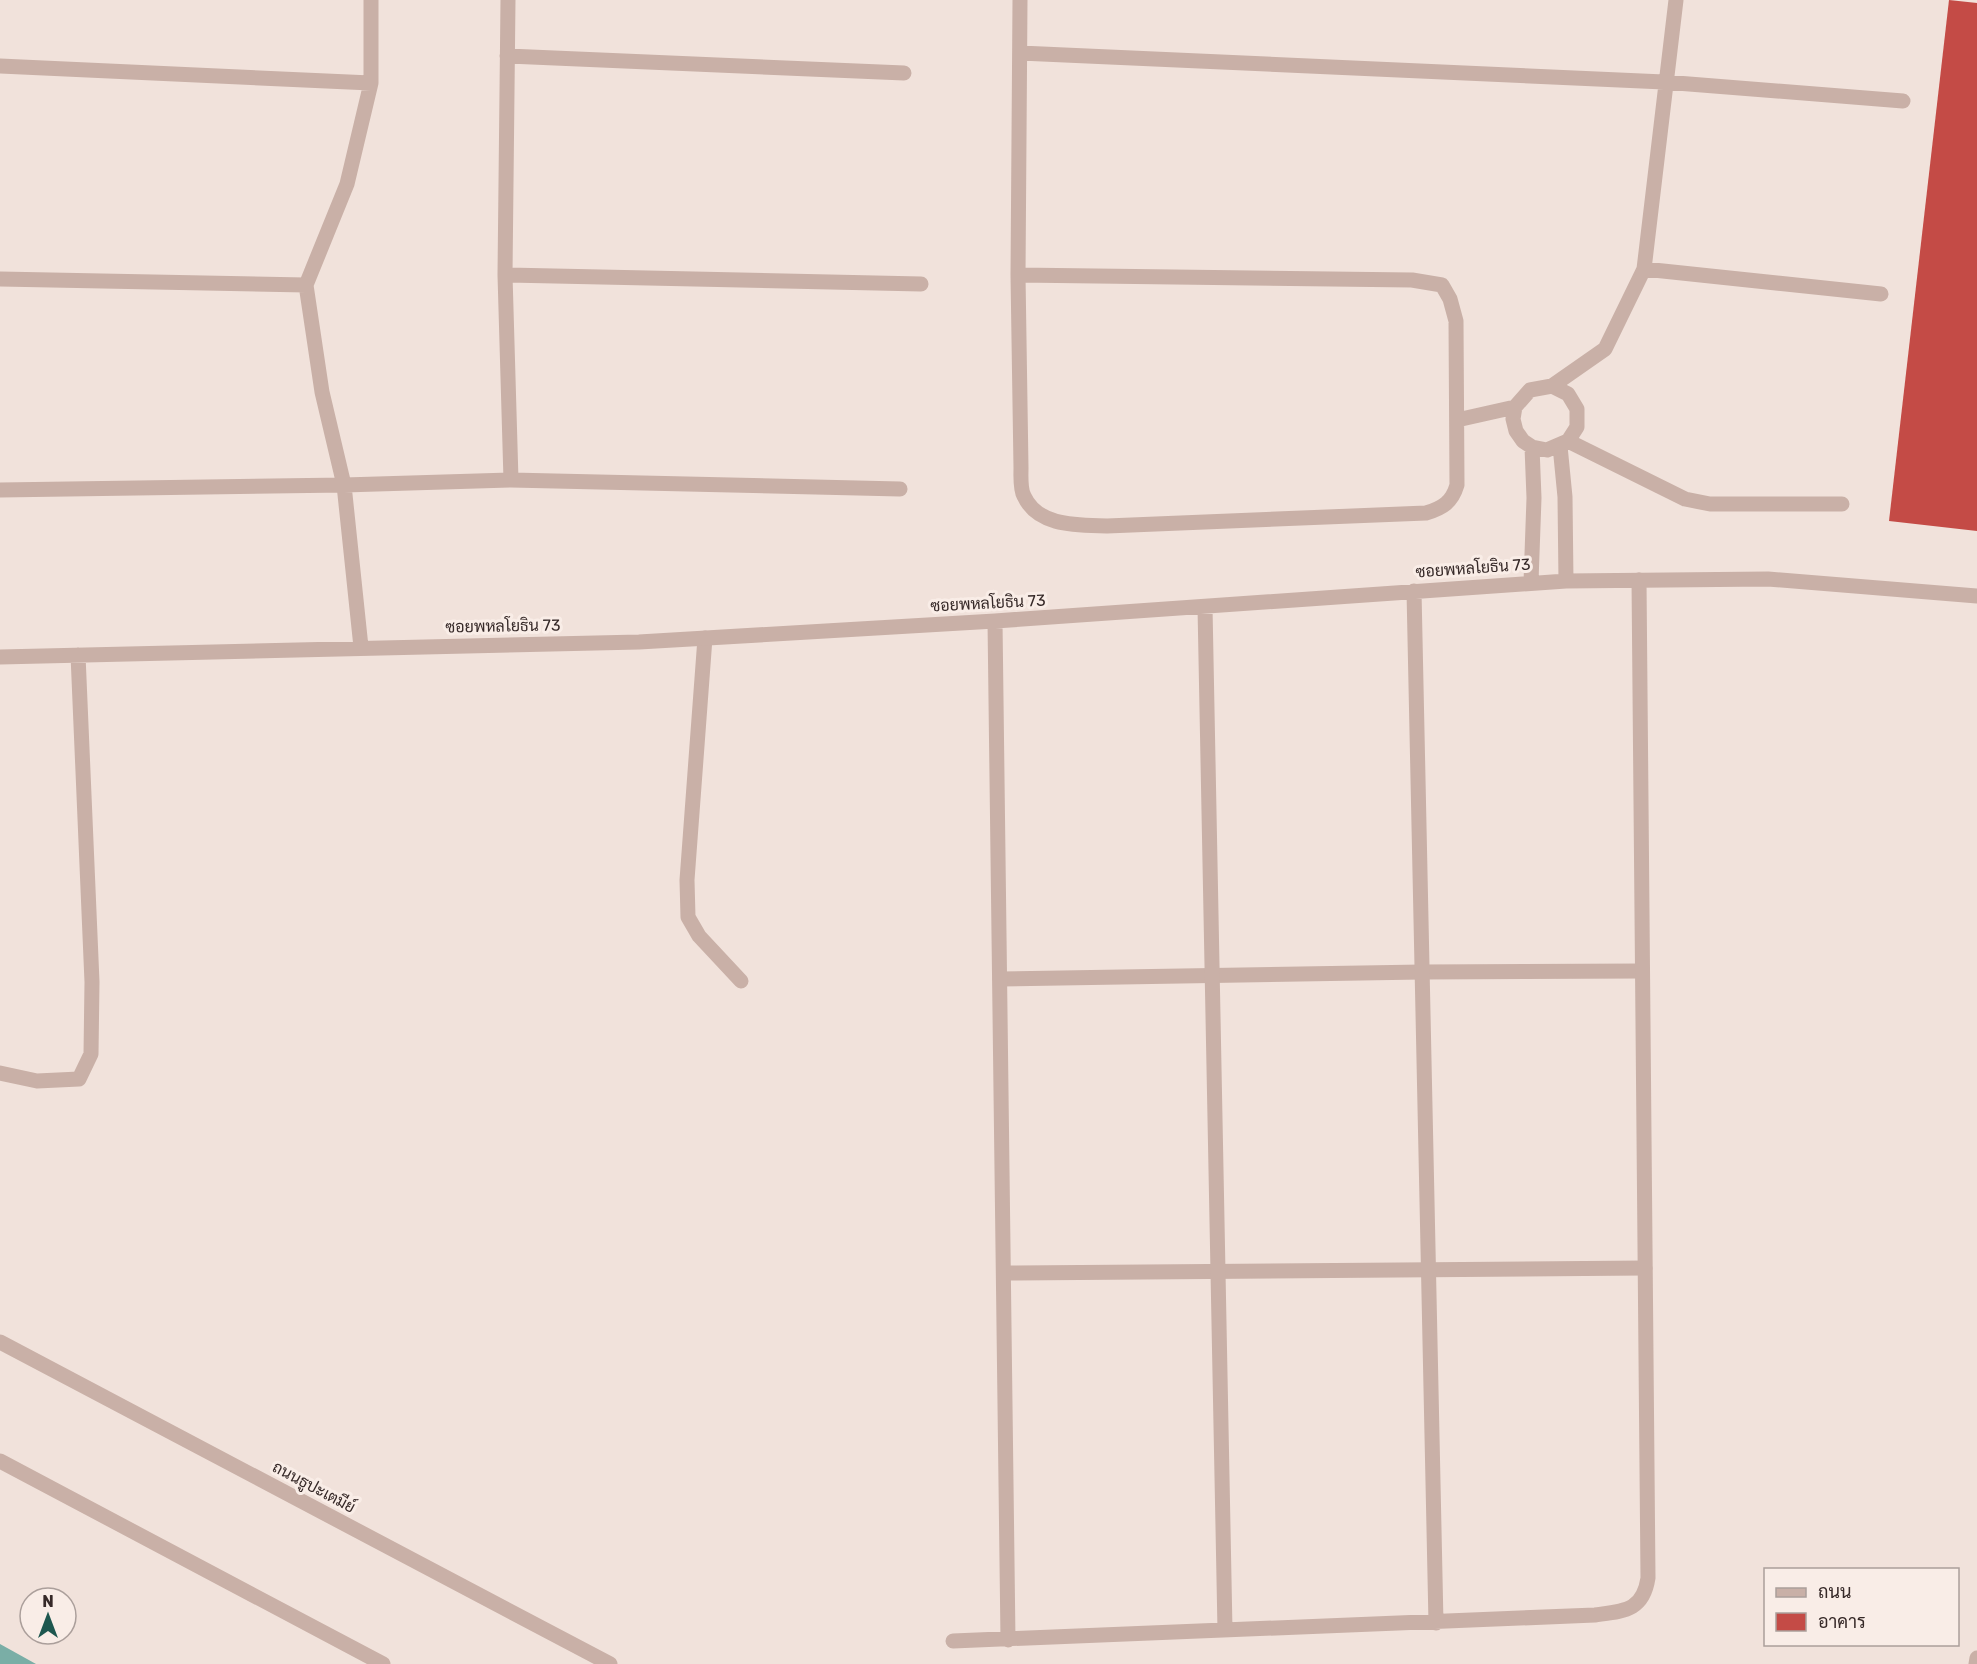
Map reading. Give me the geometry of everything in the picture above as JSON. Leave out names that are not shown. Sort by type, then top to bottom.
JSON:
[{"type":"street","points":[[361,646],[344,486],[322,392],[306,285],[347,184],[371,83],[371,0]]},
{"type":"street","points":[[507,0],[506,275],[511,480]]},
{"type":"street","points":[[1018,275],[1412,280],[1442,285],[1450,299],[1456,321],[1457,485],[1453,497],[1442,508],[1426,513],[1107,526],[1070,525],[1041,516],[1023,495],[1021,468],[1018,275],[1020,0]]},
{"type":"street","points":[[1552,386],[1568,394],[1577,409],[1577,427],[1564,444],[1547,450],[1532,447],[1523,441],[1516,431],[1513,419],[1515,407],[1530,390],[1552,386],[1605,349],[1644,269],[1664,82],[1676,0]]},
{"type":"street","points":[[1020,53],[1664,82],[1903,101]]},
{"type":"street","points":[[507,56],[904,73]]},
{"type":"street","points":[[0,66],[371,83]]},
{"type":"street","points":[[1644,269],[1881,294]]},
{"type":"street","points":[[506,275],[921,284]]},
{"type":"street","points":[[0,279],[306,285]]},
{"type":"street","points":[[1457,420],[1515,407]]},
{"type":"street","points":[[1564,444],[1684,499],[1710,504],[1842,504]]},
{"type":"street","points":[[1564,444],[1566,581]]},
{"type":"street","points":[[1531,582],[1534,498],[1532,447]]},
{"type":"street","points":[[0,490],[344,486],[511,480],[900,489]]},
{"type":"street","name":"ซอยพหลโยธิน 73","points":[[0,657],[361,646],[639,642],[1205,607],[1531,582],[1768,579],[1977,596]]},
{"type":"street","points":[[953,1641],[1595,1615],[1625,1611],[1636,1605],[1645,1594],[1648,1578],[1639,580]]},
{"type":"street","points":[[1414,591],[1436,1623]]},
{"type":"street","points":[[1205,607],[1225,1630]]},
{"type":"street","points":[[995,621],[1008,1640]]},
{"type":"street","points":[[705,638],[687,880],[688,917],[699,936],[741,981]]},
{"type":"street","points":[[0,1073],[37,1081],[79,1079],[91,1054],[92,982],[78,655]]},
{"type":"street","points":[[1000,979],[1213,974],[1642,971]]},
{"type":"street","points":[[1004,1273],[1645,1269]]},
{"type":"street","name":"ถนนธูปะเตมีย์","points":[[0,1342],[610,1664]]},
{"type":"street","points":[[0,1461],[383,1664]]},
{"type":"street","points":[[1976,1664],[1977,1658]]},
{"type":"water","points":[[0,1644],[36,1664],[0,1664]]},
{"type":"building","points":[[1949,0],[1977,3],[1977,531],[1889,521]]}]
